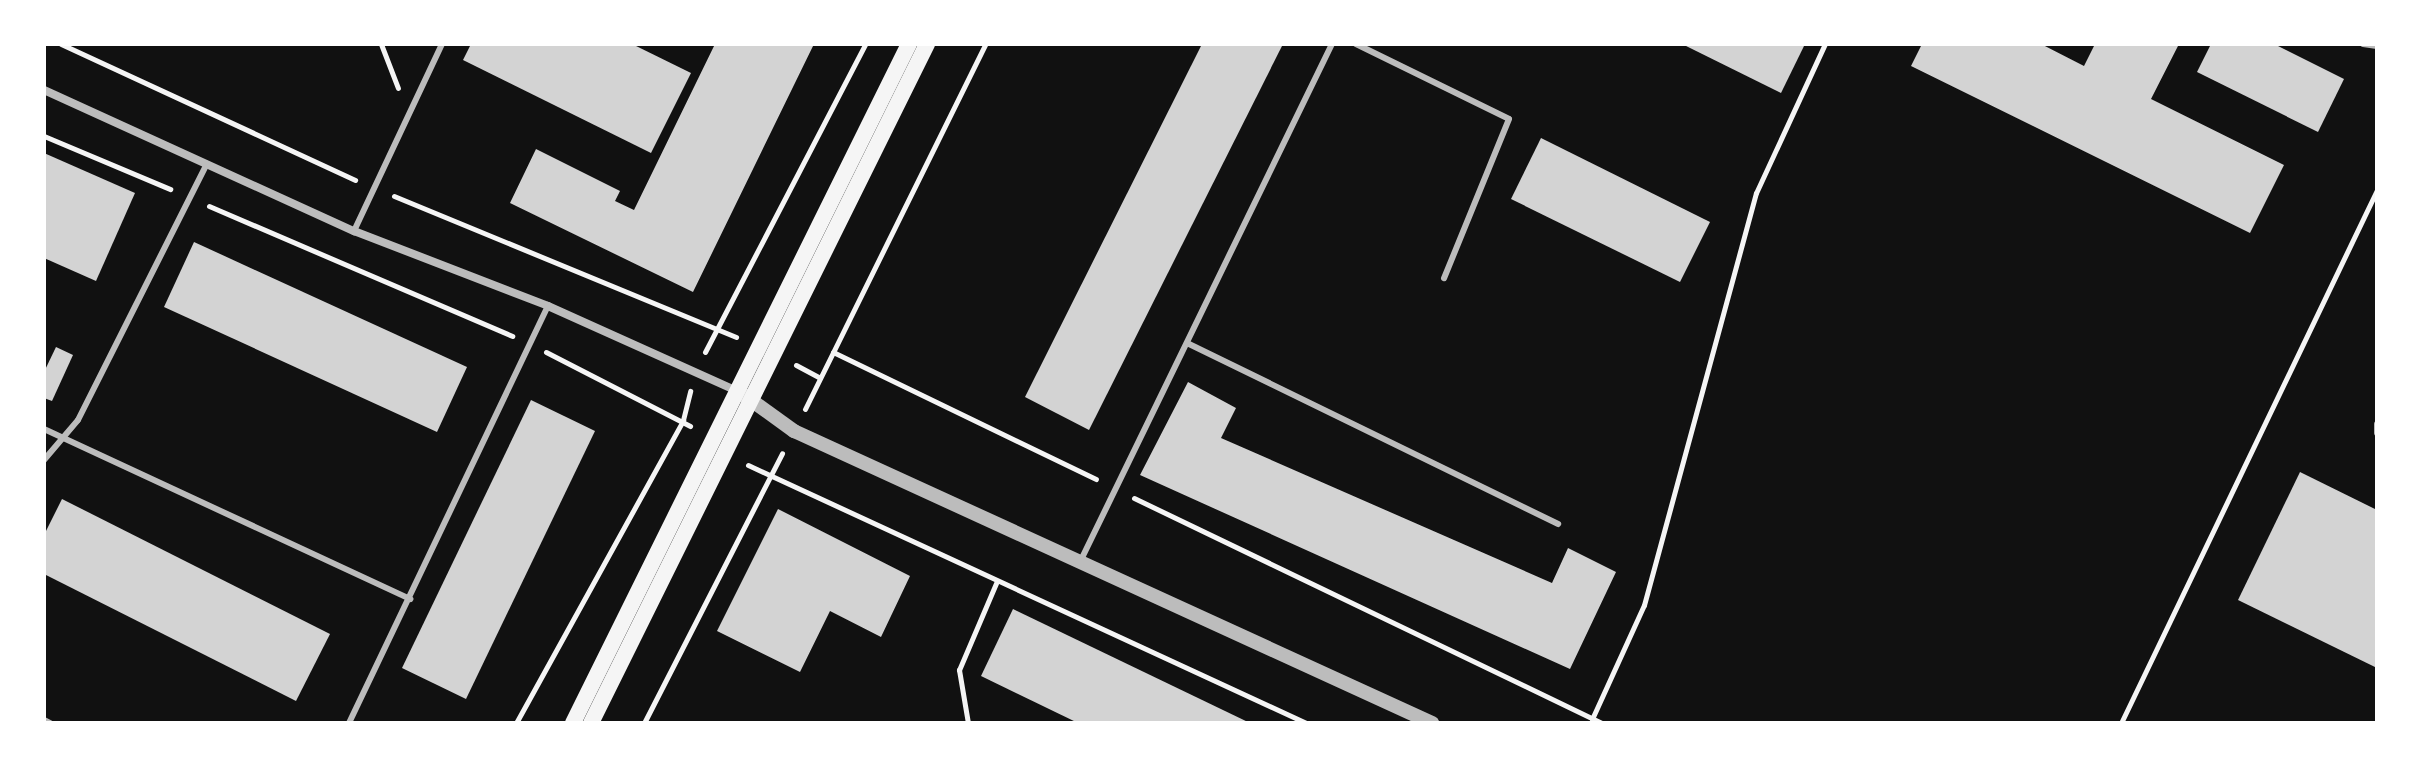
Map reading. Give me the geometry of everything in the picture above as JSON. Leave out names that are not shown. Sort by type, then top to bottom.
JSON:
[{"type":"main road","points":[[573,723],[719,449],[752,401],[766,350],[909,44]]},
{"type":"main road","points":[[591,723],[719,449],[737,391],[766,350],[927,44]]},
{"type":"street","points":[[44,90],[354,231],[548,306],[737,391],[794,431],[1432,723]]},
{"type":"lane","points":[[354,231],[442,44]]},
{"type":"lane","points":[[1080,562],[1332,44]]},
{"type":"lane","points":[[1356,44],[1509,119],[1444,278]]},
{"type":"lane","points":[[2363,44],[2377,46]]},
{"type":"lane","points":[[44,460],[63,438],[207,164]]},
{"type":"lane","points":[[349,723],[534,345],[548,306]]},
{"type":"lane","points":[[1187,343],[1558,524]]},
{"type":"lane","points":[[2377,424],[2377,433]]},
{"type":"lane","points":[[44,429],[410,599]]},
{"type":"lane","points":[[44,720],[50,723]]},
{"type":"path","points":[[61,44],[374,188],[766,350],[820,378]]},
{"type":"path","points":[[381,44],[409,114]]},
{"type":"path","points":[[644,723],[794,431],[985,44]]},
{"type":"path","points":[[1592,719],[1644,605],[1756,193],[1825,44]]},
{"type":"path","points":[[44,136],[534,345],[683,420],[719,449],[770,477],[1306,723]]},
{"type":"path","points":[[2121,723],[2377,190]]},
{"type":"path","points":[[833,352],[1602,723]]},
{"type":"path","points":[[968,723],[959,670],[997,581]]},
{"type":"building","points":[[471,44],[632,44],[691,73],[651,153],[463,60]]},
{"type":"building","points":[[715,44],[814,44],[693,292],[510,203],[536,149],[620,191],[615,201],[634,210]]},
{"type":"building","points":[[1202,44],[1283,44],[1089,430],[1025,397]]},
{"type":"building","points":[[1682,44],[1805,44],[1781,93]]},
{"type":"building","points":[[1922,44],[2041,44],[2084,66],[2095,44],[2179,44],[2151,99],[2284,165],[2250,233],[1911,66]]},
{"type":"building","points":[[2211,44],[2274,44],[2344,79],[2318,132],[2197,72]]},
{"type":"building","points":[[1541,138],[1710,222],[1680,282],[1511,199]]},
{"type":"building","points":[[44,153],[135,193],[96,281],[44,258]]},
{"type":"building","points":[[194,242],[467,367],[437,432],[164,307]]},
{"type":"building","points":[[56,347],[73,355],[52,401],[44,398],[44,372]]},
{"type":"building","points":[[1188,382],[1236,408],[1221,438],[1552,583],[1568,548],[1616,572],[1570,669],[1140,475]]},
{"type":"building","points":[[531,400],[595,431],[466,699],[402,668]]},
{"type":"building","points":[[2300,472],[2377,510],[2377,668],[2238,600]]},
{"type":"building","points":[[62,499],[330,634],[296,701],[44,574],[44,535]]},
{"type":"building","points":[[778,509],[910,576],[881,637],[830,611],[800,672],[717,631]]},
{"type":"building","points":[[1013,609],[1250,723],[1078,723],[981,676]]}]
